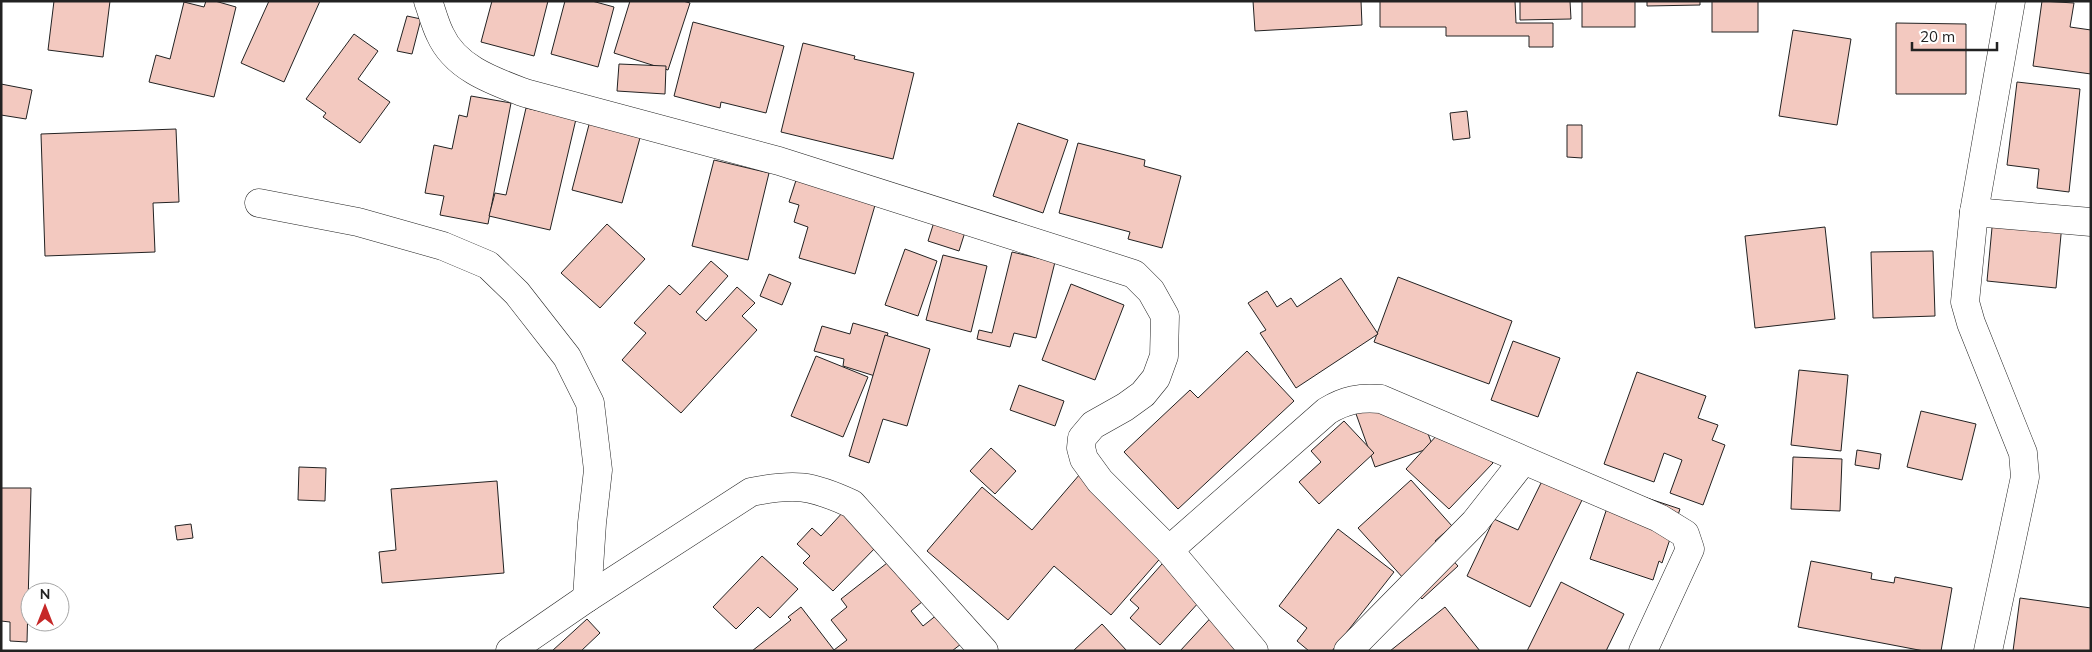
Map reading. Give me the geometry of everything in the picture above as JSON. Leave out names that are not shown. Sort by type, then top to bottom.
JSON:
[{"type":"street","points":[[428,1],[441,36],[460,60],[485,78],[524,93],[779,161],[1134,274],[1151,290],[1165,316],[1164,356],[1156,378],[1143,394],[1125,407],[1093,425],[1082,438],[1081,448],[1084,459],[1100,481],[1169,550],[1254,651]]},
{"type":"street","points":[[1988,651],[2025,477],[2023,453],[1971,323],[1965,302],[1974,212],[2011,1]]},
{"type":"street","points":[[259,203],[358,222],[443,246],[488,265],[517,293],[540,320],[567,357],[590,403],[594,425],[598,470],[587,598]]},
{"type":"street","points":[[1974,212],[2091,222]]},
{"type":"street","points":[[1169,550],[1328,411],[1344,402],[1365,397],[1381,399],[1659,518],[1685,534],[1690,549],[1643,651]]},
{"type":"street","points":[[1348,651],[1475,522],[1523,461]]},
{"type":"street","points":[[510,651],[587,598],[751,492],[781,486],[805,487],[829,494],[852,504],[984,651]]},
{"type":"building","points":[[54,1],[110,1],[103,57],[48,50]]},
{"type":"building","points":[[206,1],[215,1],[236,7],[214,97],[149,82],[156,55],[170,59],[184,2],[204,7]]},
{"type":"building","points":[[269,1],[320,1],[284,82],[241,63]]},
{"type":"building","points":[[492,1],[548,1],[534,56],[481,42]]},
{"type":"building","points":[[565,1],[592,1],[614,7],[598,67],[551,54]]},
{"type":"building","points":[[630,1],[683,1],[690,3],[668,70],[614,53]]},
{"type":"building","points":[[1253,1],[1361,1],[1362,25],[1255,31]]},
{"type":"building","points":[[1380,1],[1515,1],[1516,23],[1553,23],[1553,47],[1529,47],[1529,36],[1446,36],[1446,27],[1380,27]]},
{"type":"building","points":[[1520,1],[1570,1],[1571,19],[1520,20]]},
{"type":"building","points":[[1582,1],[1635,1],[1635,27],[1582,27]]},
{"type":"building","points":[[1647,1],[1700,1],[1700,5],[1647,6]]},
{"type":"building","points":[[1712,1],[1758,1],[1758,32],[1712,32]]},
{"type":"building","points":[[2042,1],[2074,3],[2070,27],[2091,30],[2091,74],[2033,66]]},
{"type":"building","points":[[407,16],[421,19],[412,54],[397,51]]},
{"type":"building","points":[[693,22],[784,46],[766,113],[721,102],[720,108],[674,96]]},
{"type":"building","points":[[1896,23],[1966,24],[1966,94],[1896,94]]},
{"type":"building","points":[[1793,30],[1851,39],[1837,125],[1779,116]]},
{"type":"building","points":[[354,34],[378,51],[358,79],[390,102],[360,143],[323,117],[326,113],[306,99]]},
{"type":"building","points":[[803,43],[855,56],[854,59],[914,73],[893,159],[781,132]]},
{"type":"building","points":[[619,64],[666,66],[665,94],[617,91]]},
{"type":"building","points":[[2017,82],[2080,89],[2069,192],[2037,188],[2039,169],[2007,165]]},
{"type":"building","points":[[1,84],[32,90],[26,119],[1,115]]},
{"type":"building","points":[[471,96],[511,103],[488,224],[440,215],[444,196],[425,193],[434,145],[452,149],[459,115],[467,117]]},
{"type":"building","points":[[526,108],[576,119],[550,230],[489,216],[495,193],[506,195]]},
{"type":"building","points":[[1467,111],[1470,138],[1453,140],[1450,113]]},
{"type":"building","points":[[592,113],[643,127],[622,203],[572,190]]},
{"type":"building","points":[[1018,123],[1068,140],[1043,213],[993,196]]},
{"type":"building","points":[[1567,125],[1582,125],[1582,158],[1567,157]]},
{"type":"building","points":[[176,129],[179,202],[153,203],[155,252],[45,256],[41,134]]},
{"type":"building","points":[[1078,143],[1145,160],[1144,166],[1181,176],[1162,248],[1128,239],[1130,232],[1059,213]]},
{"type":"building","points":[[714,160],[769,173],[748,260],[692,246]]},
{"type":"building","points":[[799,171],[878,195],[855,274],[799,258],[808,227],[794,222],[799,205],[789,202]]},
{"type":"building","points":[[1993,217],[2062,224],[2056,288],[1987,281]]},
{"type":"building","points":[[934,222],[965,232],[959,251],[928,241]]},
{"type":"building","points":[[607,224],[645,259],[600,308],[561,273]]},
{"type":"building","points":[[1825,227],[1835,319],[1755,328],[1745,236]]},
{"type":"building","points":[[905,249],[937,261],[918,316],[885,305]]},
{"type":"building","points":[[1933,251],[1935,316],[1873,318],[1871,252]]},
{"type":"building","points":[[1012,252],[1055,262],[1036,338],[1014,333],[1010,347],[977,339],[979,330],[992,333]]},
{"type":"building","points":[[943,255],[987,266],[971,332],[926,320]]},
{"type":"building","points":[[711,261],[728,276],[696,312],[706,321],[737,287],[755,303],[742,316],[757,330],[681,413],[622,360],[646,333],[634,323],[669,285],[680,295]]},
{"type":"building","points":[[769,274],[791,283],[782,305],[760,296]]},
{"type":"building","points":[[1398,277],[1512,321],[1489,384],[1374,342]]},
{"type":"building","points":[[1341,278],[1378,334],[1296,388],[1260,333],[1266,330],[1248,303],[1267,291],[1277,307],[1291,298],[1297,307]]},
{"type":"building","points":[[1071,284],[1124,305],[1095,380],[1042,360]]},
{"type":"building","points":[[853,323],[888,333],[875,376],[843,366],[844,359],[814,351],[822,326],[850,334]]},
{"type":"building","points":[[885,335],[930,349],[907,426],[883,419],[869,463],[849,456]]},
{"type":"building","points":[[1513,341],[1560,358],[1538,417],[1491,400]]},
{"type":"building","points":[[1247,351],[1294,401],[1178,509],[1124,452],[1190,390],[1198,398]]},
{"type":"building","points":[[816,356],[868,377],[843,437],[791,416]]},
{"type":"building","points":[[1799,370],[1848,375],[1841,451],[1791,445]]},
{"type":"building","points":[[1637,372],[1706,396],[1698,418],[1718,425],[1712,440],[1725,445],[1703,505],[1670,493],[1682,460],[1664,453],[1654,482],[1604,464]]},
{"type":"building","points":[[1019,385],[1064,401],[1055,426],[1010,410]]},
{"type":"building","points":[[1394,398],[1418,407],[1433,447],[1375,467],[1355,411]]},
{"type":"building","points":[[1921,411],[1976,424],[1962,480],[1907,467]]},
{"type":"building","points":[[1344,421],[1374,453],[1319,504],[1299,482],[1321,462],[1311,451]]},
{"type":"building","points":[[1449,422],[1493,463],[1449,509],[1406,469]]},
{"type":"building","points":[[991,448],[1016,471],[995,494],[970,471]]},
{"type":"building","points":[[1857,450],[1881,454],[1879,469],[1855,465]]},
{"type":"building","points":[[1793,457],[1842,459],[1840,511],[1791,509]]},
{"type":"building","points":[[299,467],[326,468],[325,501],[298,500]]},
{"type":"building","points":[[1086,467],[1171,546],[1111,615],[1054,566],[1008,620],[927,551],[982,487],[1032,530]]},
{"type":"building","points":[[1543,479],[1583,498],[1530,607],[1467,576],[1494,519],[1518,530]]},
{"type":"building","points":[[1411,480],[1452,526],[1435,541],[1458,566],[1422,599],[1358,528]]},
{"type":"building","points":[[497,481],[504,573],[382,583],[379,552],[396,550],[391,489]]},
{"type":"building","points":[[1614,487],[1680,509],[1662,563],[1659,561],[1653,580],[1590,559]]},
{"type":"building","points":[[1,488],[31,488],[29,582],[20,582],[20,632],[27,632],[27,642],[10,641],[10,622],[1,621]]},
{"type":"building","points":[[844,511],[879,544],[833,591],[803,563],[810,556],[797,544],[812,528],[821,536]]},
{"type":"building","points":[[191,524],[193,538],[177,540],[175,526]]},
{"type":"building","points":[[1338,529],[1394,572],[1332,651],[1309,651],[1297,641],[1307,628],[1279,606]]},
{"type":"building","points":[[1170,555],[1210,590],[1160,645],[1130,618],[1139,608],[1130,600]]},
{"type":"building","points":[[762,556],[798,589],[770,618],[758,607],[736,629],[713,607]]},
{"type":"building","points":[[896,556],[928,597],[911,611],[923,626],[938,614],[961,644],[952,651],[752,651],[791,620],[788,617],[801,607],[834,650],[847,640],[831,620],[847,607],[841,599]]},
{"type":"building","points":[[1811,561],[1872,573],[1871,579],[1894,583],[1895,577],[1952,588],[1941,651],[1924,651],[1798,627]]},
{"type":"building","points":[[1561,582],[1624,614],[1606,651],[1527,651]]},
{"type":"building","points":[[2020,598],[2091,608],[2091,651],[2013,651]]},
{"type":"building","points":[[1445,607],[1480,651],[1390,651]]},
{"type":"building","points":[[1217,611],[1260,651],[1180,651]]},
{"type":"building","points":[[587,619],[600,633],[581,651],[552,651]]},
{"type":"building","points":[[1102,624],[1127,651],[1073,651]]}]
